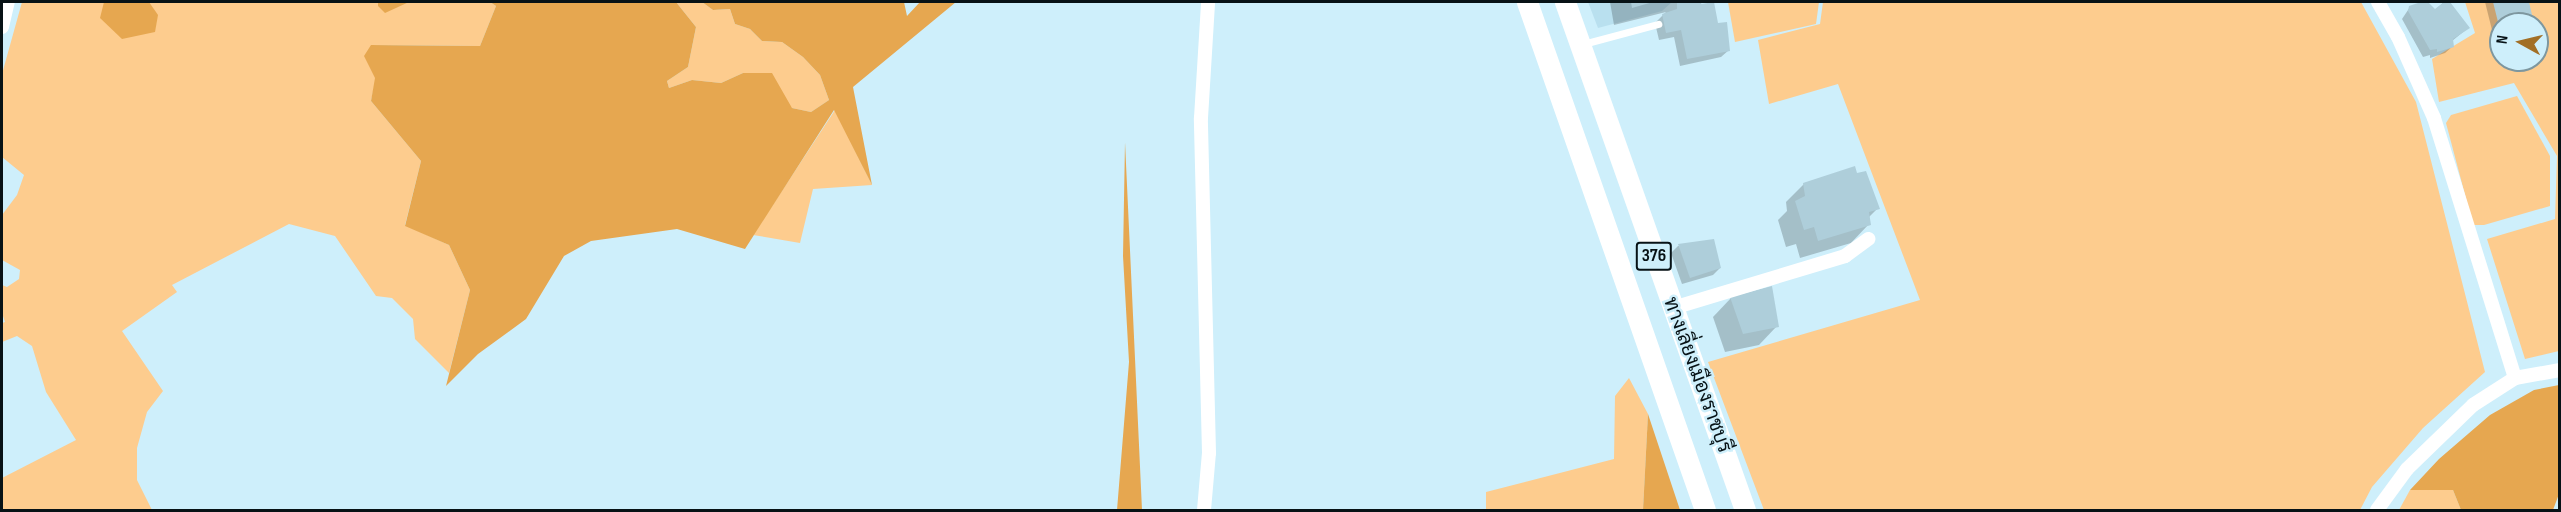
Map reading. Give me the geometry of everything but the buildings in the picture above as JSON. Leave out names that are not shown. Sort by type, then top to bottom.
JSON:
[{"type":"main road","name":"ทางเลี่ยงเมืองราชบุรี","points":[[1527,2],[1705,510]]},
{"type":"main road","name":"ทางเลี่ยงเมืองราชบุรี","points":[[1565,2],[1745,510]]},
{"type":"street","points":[[2,27],[8,2]]},
{"type":"street","points":[[1204,510],[1209,453],[1201,118],[1208,2]]},
{"type":"street","points":[[2380,2],[2434,118],[2515,378]]},
{"type":"street","points":[[1673,309],[1845,256],[1868,239]]},
{"type":"street","points":[[2377,510],[2407,469],[2473,405],[2515,378],[2559,370]]},
{"type":"lane","points":[[1580,44],[1658,24]]},
{"type":"shaded area","points":[[22,2],[490,2],[496,6],[480,46],[371,45],[376,78],[371,101],[421,161],[405,225],[449,245],[470,290],[449,373],[415,339],[413,319],[392,298],[376,296],[335,236],[289,224],[172,285],[177,292],[122,331],[163,391],[147,412],[137,448],[137,480],[152,510],[2,510],[2,478],[76,440],[46,392],[32,346],[17,336],[2,342],[2,323],[5,322],[2,313],[2,285],[7,287],[19,279],[20,270],[2,260],[2,215],[17,195],[24,175],[2,157],[2,74]]},
{"type":"shaded area","points":[[104,2],[149,2],[158,15],[155,32],[122,39],[100,18]]},
{"type":"shaded area","points":[[378,2],[409,2],[385,13],[378,6]]},
{"type":"shaded area","points":[[490,2],[676,2],[696,27],[688,67],[667,81],[669,88],[692,80],[721,83],[743,73],[772,73],[792,108],[811,112],[829,100],[820,75],[803,57],[782,42],[762,41],[750,29],[735,24],[730,9],[713,10],[702,2],[904,2],[907,16],[920,2],[956,2],[853,87],[872,185],[834,110],[745,249],[677,229],[591,241],[564,256],[526,319],[478,354],[446,386],[470,290],[449,245],[405,226],[421,161],[371,101],[375,78],[364,56],[371,45],[480,46],[496,6]]},
{"type":"shaded area","points":[[676,2],[702,2],[713,10],[730,9],[735,24],[750,29],[762,41],[782,42],[803,57],[820,75],[829,100],[811,112],[792,108],[743,73],[721,83],[692,80],[669,88],[667,81],[688,67],[696,27]]},
{"type":"shaded area","points":[[1588,2],[1672,2],[1662,11],[1598,28]]},
{"type":"shaded area","points":[[1728,2],[1819,2],[1816,24],[1735,42]]},
{"type":"shaded area","points":[[1823,2],[2361,2],[2416,102],[2485,372],[2423,428],[2372,487],[2360,510],[1764,510],[1708,362],[1920,300],[1838,84],[1769,104],[1758,40],[1820,24]]},
{"type":"shaded area","points":[[2465,2],[2559,2],[2559,351],[2525,359],[2487,239],[2555,219],[2557,156],[2514,83],[2439,102],[2432,59],[2475,33]]},
{"type":"shaded area","points":[[2517,96],[2550,156],[2550,206],[2484,225],[2473,225],[2446,123],[2451,115]]},
{"type":"shaded area","points":[[835,110],[872,185],[813,189],[800,243],[753,235]]},
{"type":"shaded area","points":[[1125,142],[1142,510],[1117,510],[1129,362],[1123,256]]},
{"type":"shaded area","points":[[1629,378],[1648,414],[1643,510],[1486,510],[1486,492],[1614,459],[1615,396]]},
{"type":"shaded area","points":[[2559,385],[2559,494],[2553,510],[2461,510],[2453,490],[2410,490],[2439,459],[2490,415],[2534,390]]},
{"type":"shaded area","points":[[1648,414],[1680,510],[1643,510]]},
{"type":"shaded area","points":[[2410,490],[2453,490],[2461,510],[2399,510]]}]
